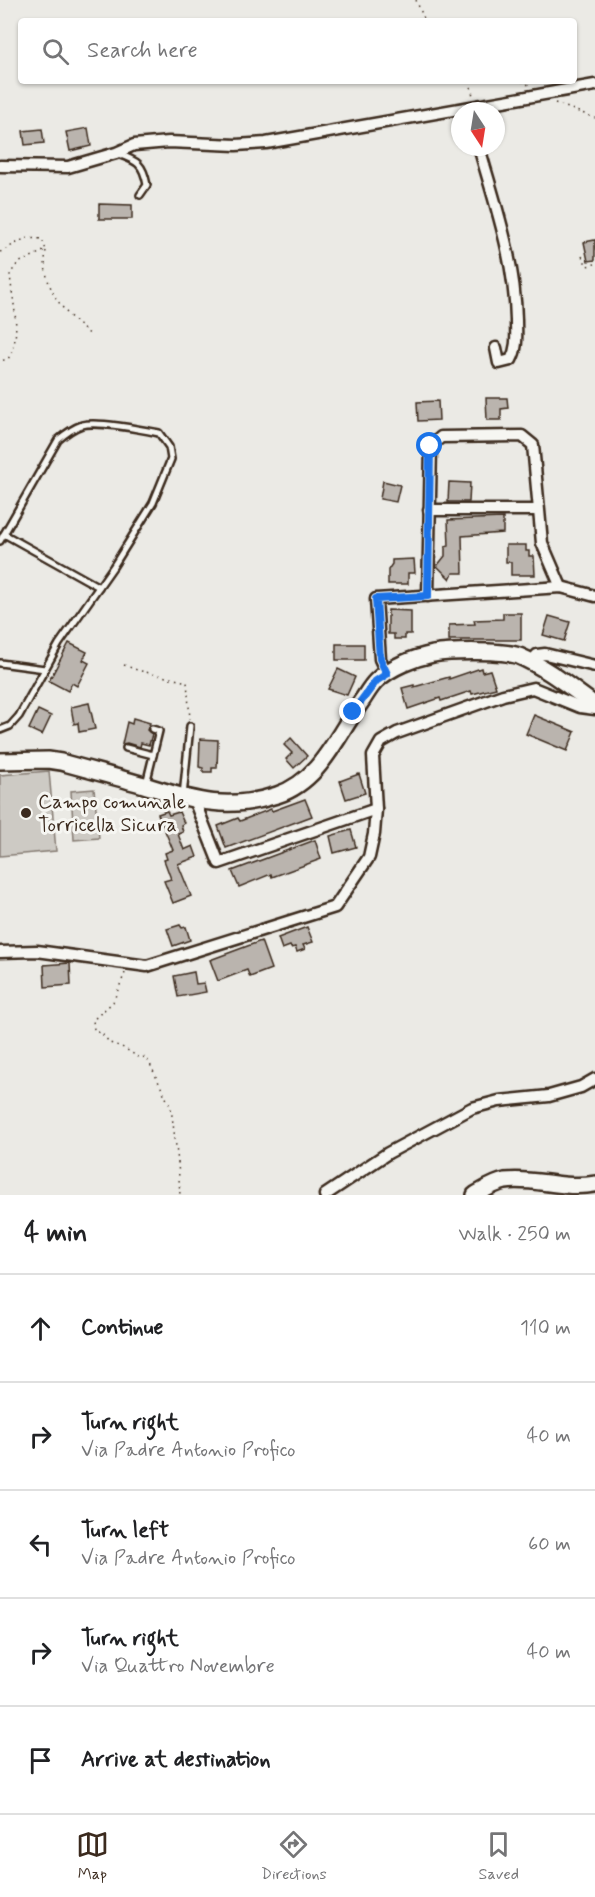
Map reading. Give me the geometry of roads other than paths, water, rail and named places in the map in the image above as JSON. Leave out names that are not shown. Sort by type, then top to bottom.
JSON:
[{"type":"main road","points":[[0,761],[61,762],[188,799],[240,803],[280,794],[295,786],[322,762],[376,681],[403,663],[433,654],[516,655],[532,663],[595,707]]},
{"type":"main road","points":[[475,1195],[504,1181],[580,1187],[595,1184]]},
{"type":"street","points":[[503,102],[595,85]]},
{"type":"street","points":[[0,166],[68,167],[116,153],[134,145],[169,142],[236,145],[266,143],[451,111]]},
{"type":"street","points":[[482,156],[510,257],[515,288],[517,350],[511,360],[499,363],[496,348]]},
{"type":"street","points":[[428,596],[430,446],[441,437],[522,436],[533,445],[542,543],[561,587]]},
{"type":"street","points":[[429,510],[538,510]]},
{"type":"street","points":[[387,674],[380,659],[376,599],[561,587],[595,596]]},
{"type":"street","points":[[532,663],[537,655],[545,654],[595,666]]},
{"type":"street","points":[[0,952],[37,951],[147,966],[335,907],[369,857],[376,809],[373,756],[381,742],[397,733],[503,694],[532,688],[580,707],[595,707]]},
{"type":"street","points":[[188,799],[219,863],[376,809]]},
{"type":"street","points":[[325,1195],[388,1154],[472,1108],[499,1101],[549,1096],[581,1087],[595,1080]]},
{"type":"lane","points":[[116,153],[135,160],[145,170],[147,185],[140,195]]},
{"type":"lane","points":[[0,541],[58,440],[71,430],[85,424],[143,429],[159,433],[169,447],[171,459],[165,479],[153,503],[59,644],[19,716],[10,726],[0,730]]},
{"type":"lane","points":[[4,534],[99,587]]},
{"type":"lane","points":[[0,663],[45,669]]},
{"type":"lane","points":[[188,799],[190,726]]},
{"type":"lane","points":[[146,785],[159,731],[152,729]]},
{"type":"lane","points":[[126,748],[153,755]]},
{"type":"place","name":"Campo comunale Torricella Sicura","points":[[26,813]]}]
